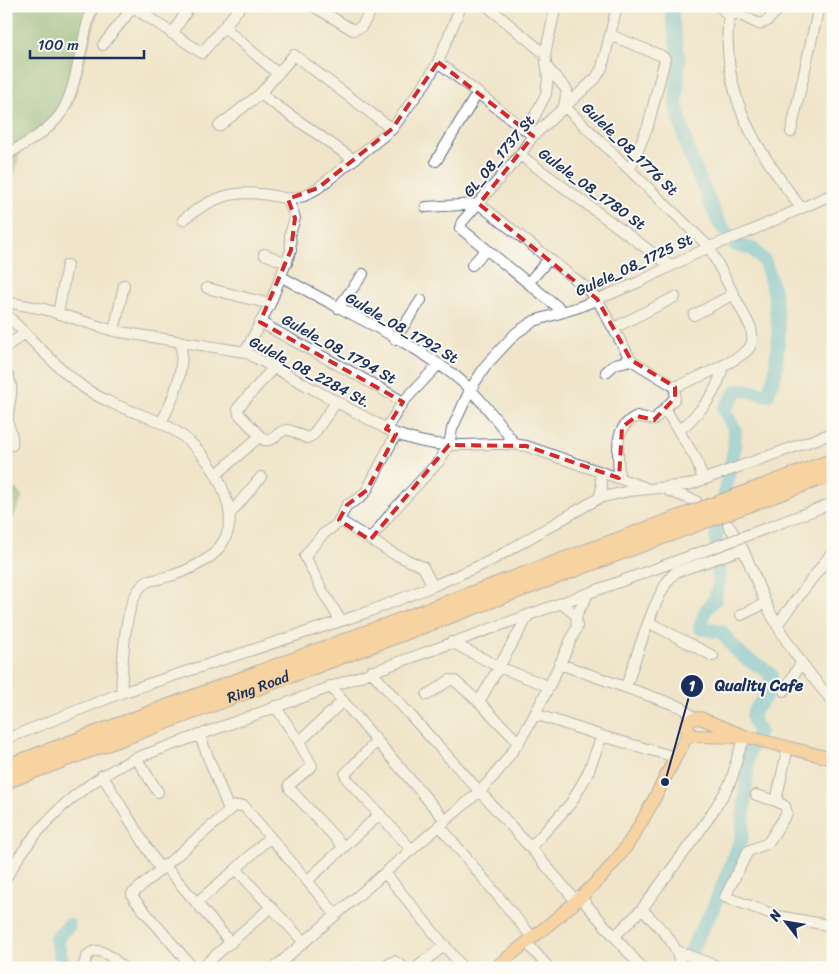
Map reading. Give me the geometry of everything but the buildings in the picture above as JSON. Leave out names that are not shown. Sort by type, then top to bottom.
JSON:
[{"type":"highway","points":[[506,588],[833,461]]},
{"type":"highway","points":[[506,588],[833,473]]},
{"type":"highway","name":"Ring Road","points":[[6,767],[506,588]]},
{"type":"highway","name":"Ring Road","points":[[6,780],[506,588]]},
{"type":"main road","points":[[753,739],[694,735],[686,727],[688,721],[698,719],[753,739],[833,759]]},
{"type":"main road","points":[[494,968],[529,940],[612,866],[643,820],[675,757],[694,735]]},
{"type":"street","points":[[6,155],[46,130],[59,117],[72,89],[84,29],[93,6]]},
{"type":"street","points":[[144,15],[151,6]]},
{"type":"street","points":[[172,34],[190,6]]},
{"type":"street","points":[[103,45],[130,8],[133,7],[202,53],[241,6]]},
{"type":"street","points":[[313,6],[353,30],[361,27],[374,6]]},
{"type":"street","points":[[487,6],[545,54]]},
{"type":"street","points":[[438,62],[477,94],[530,133],[545,100],[548,87],[545,54],[556,6]]},
{"type":"street","name":"GL_08_1737 St","points":[[486,250],[460,228],[462,222],[480,204],[520,155],[530,133],[596,78],[602,68],[617,6]]},
{"type":"street","points":[[720,6],[729,17],[726,35],[735,98],[748,129],[774,171],[801,208]]},
{"type":"street","points":[[729,17],[736,13],[759,24],[772,18],[782,6]]},
{"type":"street","points":[[791,132],[819,6]]},
{"type":"street","points":[[183,220],[202,204],[235,193],[288,199],[311,193],[392,129],[438,62],[457,8]]},
{"type":"street","points":[[224,28],[278,74]]},
{"type":"street","points":[[610,35],[662,56],[665,59],[648,126],[630,169]]},
{"type":"street","points":[[219,126],[260,94],[294,55],[392,129]]},
{"type":"street","name":"Gulele_08_1776 St","points":[[547,67],[567,90],[564,106],[709,247],[752,328],[753,338],[748,350],[723,365],[675,387]]},
{"type":"street","points":[[260,94],[353,159]]},
{"type":"street","points":[[436,161],[477,94]]},
{"type":"street","name":"Gulele_08_1780 St","points":[[520,155],[670,265]]},
{"type":"street","name":"Gulele_08_1725 St","points":[[370,540],[391,513],[440,460],[449,445],[452,429],[470,390],[487,364],[516,333],[534,321],[564,312],[639,282],[709,247],[746,233],[833,194]]},
{"type":"street","points":[[245,352],[270,304],[287,263],[292,243],[290,234],[295,223],[288,199]]},
{"type":"street","points":[[426,206],[480,204],[597,299],[632,360],[675,387],[675,398],[654,420],[637,416],[622,427],[618,437],[619,478]]},
{"type":"street","points":[[472,265],[486,250],[529,282],[564,312]]},
{"type":"street","points":[[264,254],[287,263]]},
{"type":"street","points":[[529,282],[549,259]]},
{"type":"street","points":[[58,314],[67,265]]},
{"type":"street","points":[[338,308],[363,274]]},
{"type":"street","name":"Gulele_08_1792 St","points":[[282,277],[395,339],[438,365],[470,390],[514,444]]},
{"type":"street","points":[[114,331],[124,285]]},
{"type":"street","points":[[207,288],[270,304]]},
{"type":"street","points":[[694,315],[734,294]]},
{"type":"street","points":[[614,328],[675,297]]},
{"type":"street","points":[[395,339],[421,300]]},
{"type":"street","name":"Gulele_08_2284 St.","points":[[6,302],[58,314],[114,331],[245,352],[386,429],[413,440],[449,445],[514,444],[568,459],[600,474],[619,478],[647,488]]},
{"type":"street","points":[[6,314],[61,369],[100,398],[161,423],[194,445],[217,474],[230,514],[229,527],[224,541],[216,552],[204,562],[182,572],[148,581],[141,586],[128,615],[121,693]]},
{"type":"street","name":"Gulele_08_1794 St","points":[[260,322],[310,351],[356,373],[403,402]]},
{"type":"street","points":[[6,347],[25,333]]},
{"type":"street","points":[[161,423],[174,396],[181,373],[181,342]]},
{"type":"street","points":[[606,372],[615,364],[632,360]]},
{"type":"street","points":[[386,429],[403,402],[438,365]]},
{"type":"street","points":[[679,431],[703,408],[713,394],[723,365]]},
{"type":"street","points":[[274,367],[238,408],[239,414],[260,436],[270,441],[283,430],[288,430],[307,438],[313,435],[337,401]]},
{"type":"street","points":[[6,371],[13,393],[8,420],[13,440],[12,444],[6,446]]},
{"type":"street","points":[[664,409],[696,460],[703,479]]},
{"type":"street","points":[[6,739],[121,693],[341,621],[433,586],[490,561],[599,498],[647,488],[688,485],[833,433]]},
{"type":"street","points":[[341,621],[318,584],[305,556],[322,535],[339,520],[347,505],[360,498],[367,490],[396,434]]},
{"type":"street","points":[[217,474],[260,436]]},
{"type":"street","points":[[599,498],[600,474]]},
{"type":"street","points":[[230,514],[260,478]]},
{"type":"street","points":[[647,488],[692,498],[685,489],[688,485]]},
{"type":"street","points":[[6,878],[44,825],[85,786],[136,758],[371,670],[528,616],[833,503]]},
{"type":"street","points":[[339,520],[392,554],[422,567],[433,586]]},
{"type":"street","points":[[728,525],[743,549],[777,625],[801,662],[833,702]]},
{"type":"street","points":[[626,687],[666,582],[672,574],[743,549]]},
{"type":"street","points":[[777,625],[833,551]]},
{"type":"street","points":[[274,968],[480,791],[506,762],[519,743],[560,664],[577,627],[576,615],[589,593]]},
{"type":"street","points":[[561,603],[576,615]]},
{"type":"street","points":[[741,615],[766,603]]},
{"type":"street","points":[[479,702],[528,616]]},
{"type":"street","points":[[650,623],[713,656]]},
{"type":"street","points":[[451,642],[499,666],[548,686]]},
{"type":"street","points":[[784,692],[801,662]]},
{"type":"street","points":[[560,664],[680,707],[698,719]]},
{"type":"street","points":[[371,670],[424,732],[577,898],[615,936],[642,968]]},
{"type":"street","points":[[427,695],[450,680],[455,681],[479,702],[519,743]]},
{"type":"street","points":[[330,686],[377,741],[442,823],[549,968]]},
{"type":"street","points":[[299,742],[343,701]]},
{"type":"street","points":[[275,706],[299,742],[312,766],[292,781],[289,785],[290,789],[344,846]]},
{"type":"street","points":[[534,714],[675,757]]},
{"type":"street","points":[[199,734],[229,810]]},
{"type":"street","points":[[531,847],[576,796],[587,775],[602,736]]},
{"type":"street","points":[[615,936],[642,909],[711,816],[730,783],[742,744],[753,739]]},
{"type":"street","points":[[377,741],[345,774],[347,779],[412,850]]},
{"type":"street","points":[[776,801],[788,747]]},
{"type":"street","points":[[136,758],[158,792]]},
{"type":"street","points":[[102,775],[162,867],[231,943]]},
{"type":"street","points":[[756,795],[786,806],[787,812],[768,843],[748,852],[725,897],[778,916],[833,926]]},
{"type":"street","points":[[192,968],[132,896],[135,890],[229,810],[240,804],[244,806],[270,836],[336,915]]},
{"type":"street","points":[[308,880],[380,814]]},
{"type":"street","points":[[196,903],[236,869],[270,836]]},
{"type":"street","points":[[236,869],[304,942]]},
{"type":"street","points":[[385,873],[463,968]]},
{"type":"street","points":[[201,968],[271,907]]},
{"type":"street","points":[[642,909],[682,953],[719,966]]},
{"type":"street","points":[[416,968],[445,945]]},
{"type":"street","points":[[83,968],[88,956],[93,951],[101,950],[113,956],[123,968]]},
{"type":"street","points":[[680,968],[682,953]]},
{"type":"street","points":[[383,968],[394,961],[405,968]]},
{"type":"highlighted area","points":[[438,62],[533,136],[479,204],[597,299],[631,360],[675,387],[675,398],[654,420],[637,416],[622,427],[619,478],[526,446],[449,445],[370,540],[339,520],[347,505],[367,490],[396,434],[386,429],[403,402],[260,322],[291,250],[295,218],[288,199],[318,188],[392,129]]},
{"type":"green space","points":[[6,6],[99,6],[72,105],[21,144],[6,209]]},
{"type":"green space","points":[[6,479],[22,497],[6,533]]},
{"type":"waterway","points":[[673,6],[672,16],[679,59],[676,104],[689,154],[718,221],[736,245],[753,249],[765,262],[774,291],[779,333],[775,375],[767,395],[745,390],[737,391],[724,410],[735,430],[734,450],[716,536],[719,582],[715,599],[705,611],[700,628],[722,632],[742,655],[764,668],[771,675],[770,688],[763,701],[756,708],[753,717],[759,731],[748,755],[742,837],[713,909],[697,937],[690,955],[698,965],[706,968]]},
{"type":"waterway","points":[[62,968],[56,939],[69,925]]},
{"type":"place","name":"Quality Cafe","points":[[665,782]]}]
